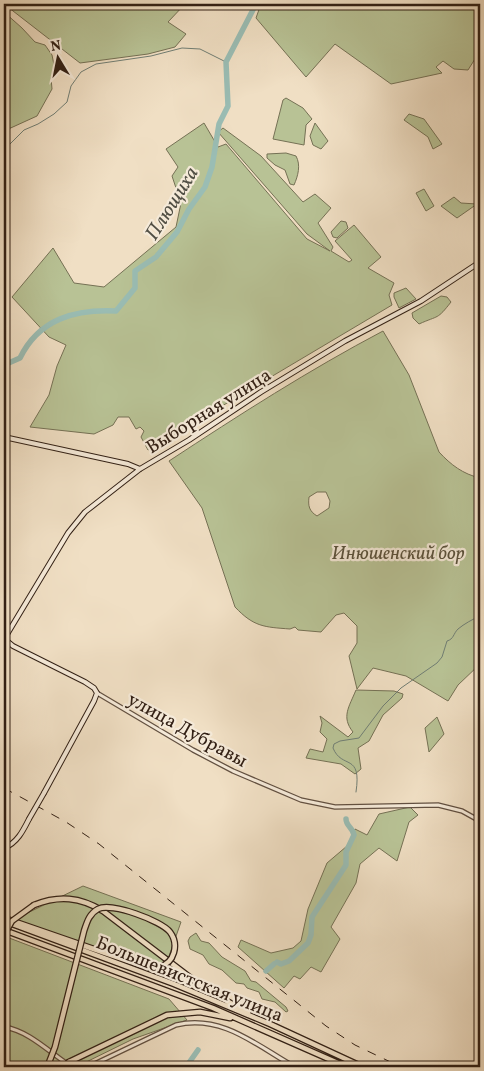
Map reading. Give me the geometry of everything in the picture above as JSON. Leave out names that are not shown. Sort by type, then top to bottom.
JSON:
[{"type":"main road","name":"Выборная улица","points":[[6,639],[9,628],[68,533],[85,512],[140,469],[189,440],[253,397],[345,341],[421,302],[480,262]]},
{"type":"main road","points":[[4,437],[108,459],[140,469]]},
{"type":"main road","name":"улица Дубравы","points":[[6,639],[13,646],[85,682],[94,688],[97,693]]},
{"type":"main road","points":[[4,848],[17,839],[44,794],[97,693]]},
{"type":"main road","points":[[4,935],[12,921],[34,905],[47,900],[75,899],[103,911],[204,988],[260,1020]]},
{"type":"main road","points":[[4,920],[140,965],[155,967],[164,965],[173,957],[175,947],[170,932],[162,925],[114,907],[103,907],[94,912],[87,920],[84,931],[55,1047],[48,1066]]},
{"type":"main road","name":"Большевистская улица","points":[[4,920],[174,984],[260,1020],[363,1067]]},
{"type":"main road","name":"Большевистская улица","points":[[4,930],[213,1008],[347,1067]]},
{"type":"main road","points":[[63,1067],[69,1062],[167,1015],[200,1012],[221,1015],[245,1023]]},
{"type":"main road","points":[[4,1039],[7,1067]]},
{"type":"street","name":"улица Дубравы","points":[[97,693],[192,750],[261,784],[314,804],[335,807],[438,805],[462,811],[480,821]]},
{"type":"street","points":[[88,1067],[170,1028],[190,1022],[216,1024],[253,1040],[295,1067]]},
{"type":"street","points":[[4,1027],[24,1034],[72,1067]]},
{"type":"green space","points":[[4,4],[185,4],[168,22],[186,34],[175,47],[148,54],[80,63]]},
{"type":"green space","points":[[261,4],[480,4],[480,51],[468,70],[454,69],[443,61],[436,67],[442,73],[391,84],[335,44],[306,77],[256,18]]},
{"type":"green space","points":[[4,12],[35,42],[45,45],[52,55],[55,70],[51,78],[52,89],[37,116],[4,131]]},
{"type":"green space","points":[[286,98],[303,108],[312,119],[306,125],[304,145],[273,139],[283,100]]},
{"type":"green space","points":[[409,114],[424,119],[442,144],[433,149],[428,137],[404,120]]},
{"type":"green space","points":[[204,123],[218,147],[226,144],[307,239],[330,251],[307,234],[218,132],[223,128],[261,156],[303,202],[315,194],[331,208],[318,223],[333,247],[331,251],[349,262],[352,260],[335,241],[354,225],[381,257],[368,268],[394,283],[389,295],[392,305],[148,450],[141,437],[144,431],[140,427],[136,429],[129,417],[118,417],[113,425],[94,434],[30,427],[49,395],[57,366],[66,345],[49,337],[12,297],[53,248],[74,283],[104,287],[176,227],[181,203],[172,176],[178,167],[166,149]]},
{"type":"green space","points":[[315,123],[328,141],[321,149],[313,145],[310,136]]},
{"type":"green space","points":[[286,153],[296,156],[298,159],[297,178],[294,185],[290,184],[285,170],[267,158],[267,154]]},
{"type":"green space","points":[[424,189],[434,206],[426,211],[416,193]]},
{"type":"green space","points":[[454,197],[461,203],[477,204],[457,218],[441,206]]},
{"type":"green space","points":[[341,221],[346,222],[348,228],[337,238],[333,237],[331,232]]},
{"type":"green space","points":[[406,288],[416,299],[399,308],[394,293]]},
{"type":"green space","points":[[441,296],[447,297],[451,302],[443,312],[419,324],[413,318],[412,313]]},
{"type":"green space","name":"Инюшенский бор","points":[[383,331],[409,375],[439,452],[458,468],[480,478],[480,664],[458,685],[448,701],[406,676],[373,668],[357,689],[349,656],[357,643],[357,626],[344,613],[336,615],[321,632],[298,630],[295,627],[290,629],[260,625],[242,614],[235,607],[202,508],[169,461],[274,393]],"holes":[[[317,492],[326,492],[330,501],[329,508],[317,516],[310,508],[309,497]]]},
{"type":"green space","points":[[356,690],[394,691],[403,694],[402,698],[383,715],[369,741],[358,748],[361,769],[355,774],[341,764],[306,758],[310,749],[323,752],[327,739],[320,732],[322,723],[320,716],[348,737],[353,732],[347,722],[347,712]]},
{"type":"green space","points":[[437,717],[444,734],[429,752],[425,728]]},
{"type":"green space","points":[[410,807],[418,815],[409,822],[397,861],[379,848],[360,864],[356,883],[331,927],[340,939],[321,972],[311,967],[300,979],[294,976],[284,988],[238,947],[241,940],[271,953],[293,948],[301,941],[308,909],[327,863],[347,846],[355,829],[367,835],[379,814]]},
{"type":"green space","points":[[83,886],[181,922],[162,976],[13,920]]},
{"type":"green space","points":[[196,933],[201,941],[209,943],[222,957],[245,971],[251,981],[256,982],[286,1007],[288,1011],[286,1012],[275,1002],[262,999],[259,992],[247,988],[244,984],[236,983],[222,970],[209,964],[203,955],[190,949],[188,941]]},
{"type":"green space","points":[[4,936],[169,999],[187,1020],[133,1039],[76,1067],[4,1067]]},
{"type":"waterway","name":"Плющиха","points":[[4,365],[20,358],[37,334],[48,325],[60,319],[86,312],[116,311],[135,288],[135,271],[156,257],[177,232],[189,209],[205,187],[212,167],[219,124],[228,106],[226,62],[256,4]]},
{"type":"waterway","points":[[4,150],[24,130],[54,114],[67,102],[71,86],[81,72],[96,64],[151,56],[182,48],[200,49],[226,62]]},
{"type":"waterway","points":[[356,792],[357,780],[354,766],[337,755],[333,748],[334,744],[340,741],[359,738],[383,706],[401,688],[437,663],[442,657],[447,641],[452,638],[458,629],[480,616]]},
{"type":"waterway","points":[[277,962],[281,964],[289,961],[308,943],[311,935],[312,917],[346,865],[346,852],[354,835],[346,819]]},
{"type":"waterway","points":[[266,971],[274,964]]},
{"type":"waterway","points":[[186,1067],[198,1050]]},
{"type":"railway","points":[[4,788],[66,822],[99,844],[326,1026],[355,1045],[401,1067]]}]
